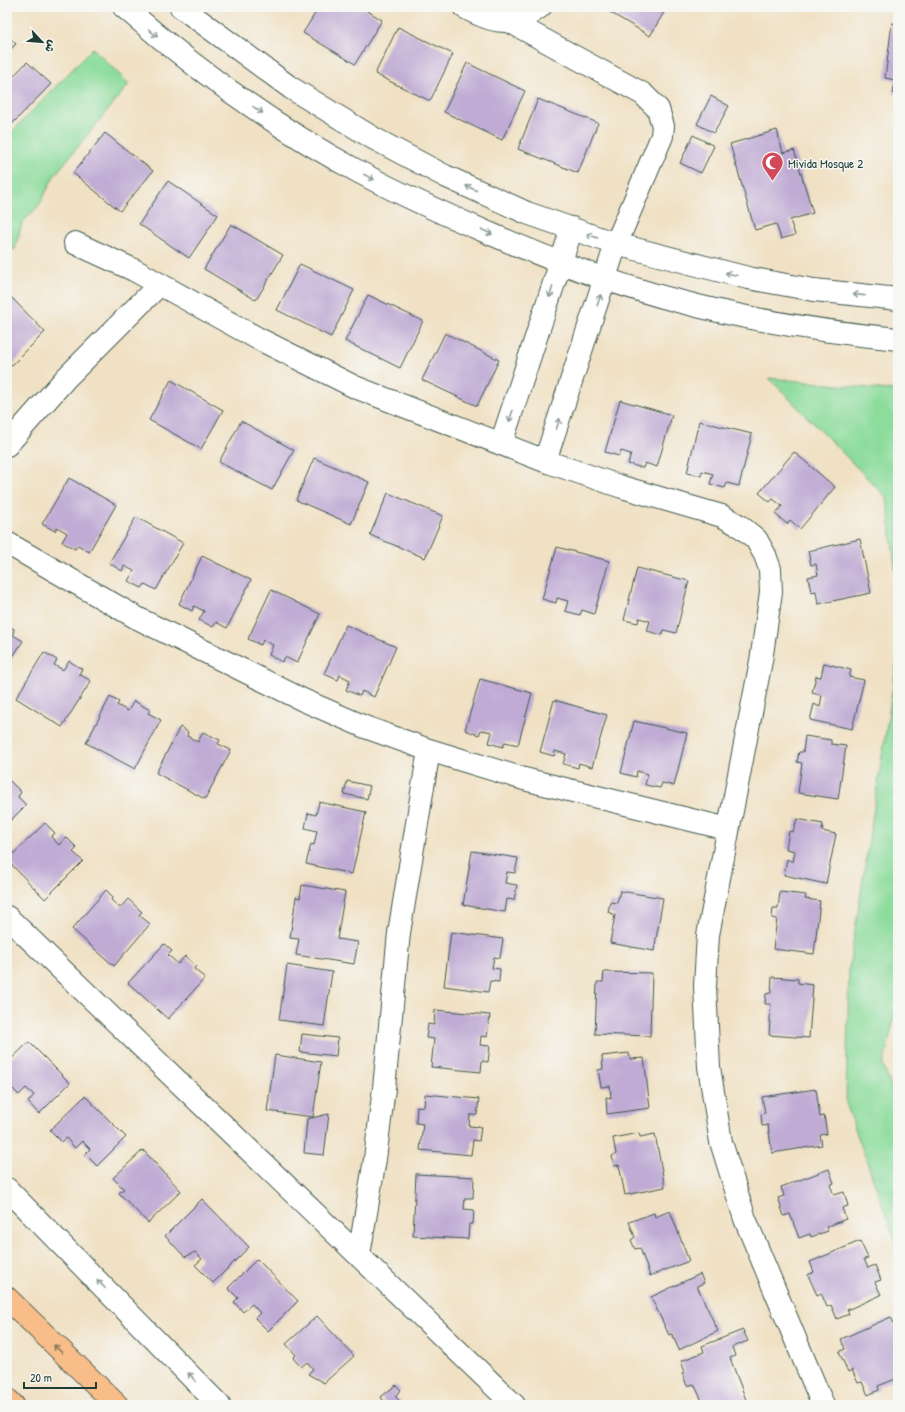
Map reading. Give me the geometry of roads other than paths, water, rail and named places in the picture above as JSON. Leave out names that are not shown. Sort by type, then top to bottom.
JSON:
[{"type":"main road","points":[[7,1298],[117,1405]]},
{"type":"main road","points":[[7,1399],[13,1405]]},
{"type":"street","points":[[124,7],[158,37],[219,84],[286,128],[358,172],[416,201],[530,251],[606,279],[677,301],[750,317],[857,335],[898,339]]},
{"type":"street","points":[[181,7],[291,88],[373,138],[445,176],[527,213],[616,244],[748,278],[814,290],[898,299]]},
{"type":"street","points":[[464,7],[484,18],[496,21],[521,19],[540,7]]},
{"type":"street","points":[[509,21],[643,94],[658,109],[663,126],[660,144],[616,244],[606,279],[545,461]]},
{"type":"street","points":[[501,444],[572,228]]},
{"type":"street","points":[[75,243],[160,284],[258,338],[355,387],[545,461],[722,516],[740,526],[756,539],[765,554],[770,569],[771,592],[768,620],[708,935],[705,986],[709,1067],[721,1142],[745,1219],[823,1405]]},
{"type":"street","points":[[7,445],[66,378],[160,284]]},
{"type":"street","points":[[7,543],[137,618],[209,655],[365,727],[429,750],[524,779],[728,828]]},
{"type":"street","points":[[359,1255],[375,1159],[384,1088],[399,933],[429,750]]},
{"type":"street","points":[[7,917],[514,1405]]},
{"type":"street","points":[[7,1189],[219,1405]]},
{"type":"place","name":"Mivida Mosque 2","points":[[773,182]]}]
